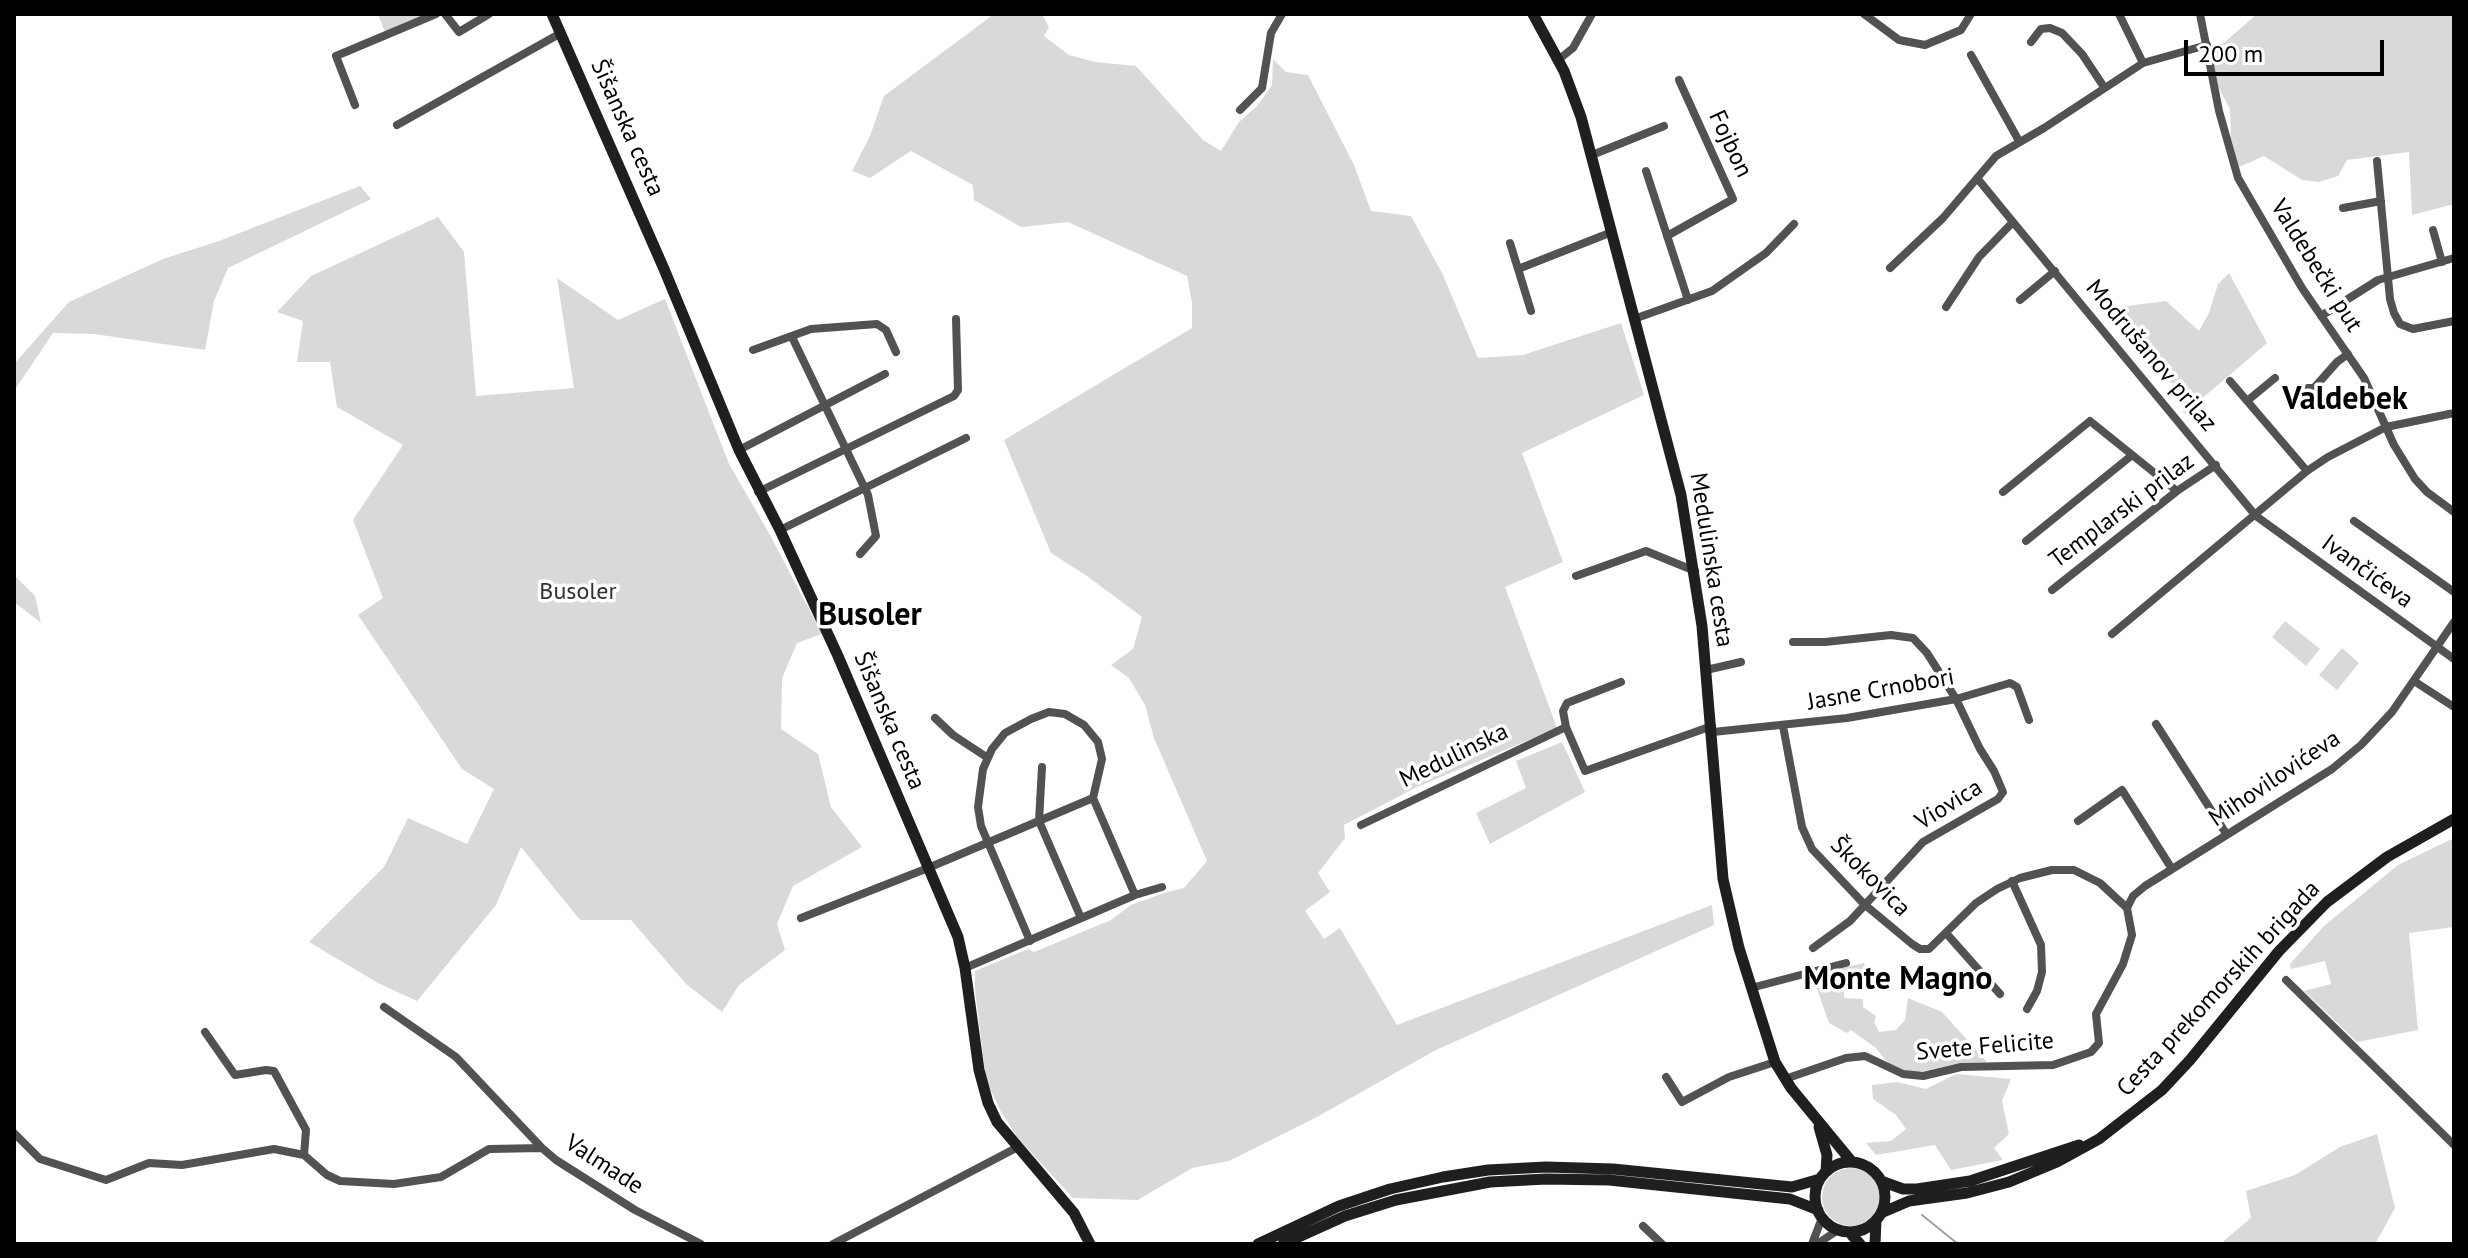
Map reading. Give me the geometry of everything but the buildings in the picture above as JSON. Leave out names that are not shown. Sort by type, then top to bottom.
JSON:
[{"type":"main road","name":"Šišanska cesta","points":[[552,14],[664,269],[739,450],[838,656],[958,937],[983,1088],[997,1122],[1074,1213],[1090,1244]]},
{"type":"main road","name":"Medulinska cesta","points":[[1533,14],[1558,60],[1592,155],[1678,481],[1695,571],[1713,729],[1723,879],[1751,988],[1775,1062],[1815,1115]]},
{"type":"main road","name":"Cesta prekomorskih brigada","points":[[1879,1216],[1909,1201],[1967,1193],[2009,1182],[2057,1162],[2099,1139],[2144,1106],[2174,1078],[2268,964],[2321,907],[2387,857],[2454,819]]},
{"type":"main road","points":[[1815,1115],[1852,1162]]},
{"type":"main road","points":[[1815,1115],[1824,1143],[1823,1175],[1816,1189],[1820,1214]]},
{"type":"main road","name":"Cesta prekomorskih brigada","points":[[1881,1181],[1903,1189],[1917,1189],[1970,1181],[2099,1139]]},
{"type":"main road","points":[[1258,1244],[1352,1201],[1443,1177],[1488,1170],[1546,1167],[1613,1169],[1792,1187],[1823,1175],[1842,1163],[1852,1162],[1874,1171],[1885,1191],[1875,1244]]},
{"type":"main road","points":[[1283,1244],[1345,1216],[1396,1200],[1490,1182],[1546,1179],[1609,1180],[1790,1199],[1820,1214],[1860,1244]]},
{"type":"main road","points":[[1844,1231],[1864,1229],[1879,1216]]},
{"type":"street","points":[[355,105],[336,56],[436,14]]},
{"type":"street","points":[[445,14],[459,32],[489,14]]},
{"type":"street","points":[[1240,110],[1262,88],[1271,33],[1282,14]]},
{"type":"street","points":[[1558,60],[1573,48],[1592,14]]},
{"type":"street","points":[[1864,14],[1899,40],[1925,45],[1961,30],[1971,14]]},
{"type":"street","points":[[2119,14],[2143,63]]},
{"type":"street","name":"Valdebečki put","points":[[2200,14],[2222,126],[2238,178],[2302,288],[2364,378],[2386,427],[2415,479],[2454,512]]},
{"type":"street","points":[[2031,42],[2041,29],[2050,28],[2062,33],[2082,54],[2104,87]]},
{"type":"street","points":[[397,125],[561,33]]},
{"type":"street","points":[[1890,268],[1943,218],[1996,156],[2143,63],[2207,45]]},
{"type":"street","points":[[1971,55],[2019,141]]},
{"type":"street","name":"Fojbon","points":[[1667,236],[1733,199],[1679,80]]},
{"type":"street","points":[[1592,155],[1664,126]]},
{"type":"street","points":[[2377,161],[2390,299],[2400,324],[2413,329],[2454,321]]},
{"type":"street","points":[[1646,171],[1688,300]]},
{"type":"street","name":"Modrušanov prilaz","points":[[1977,178],[2256,516]]},
{"type":"street","points":[[2343,208],[2381,201]]},
{"type":"street","points":[[1946,307],[1979,257],[2013,222]]},
{"type":"street","points":[[1634,319],[1712,291],[1766,253],[1794,224]]},
{"type":"street","points":[[2433,230],[2442,262]]},
{"type":"street","points":[[1518,269],[1612,232]]},
{"type":"street","points":[[1510,243],[1531,311]]},
{"type":"street","points":[[2321,316],[2388,276],[2454,258]]},
{"type":"street","points":[[2020,300],[2055,271]]},
{"type":"street","points":[[758,492],[954,396],[958,390],[956,319]]},
{"type":"street","points":[[753,350],[811,329],[877,324],[886,330],[896,352]]},
{"type":"street","points":[[792,337],[865,488],[874,516],[876,536],[860,554]]},
{"type":"street","points":[[2308,388],[2314,388],[2348,354]]},
{"type":"street","points":[[739,450],[885,374]]},
{"type":"street","points":[[2247,401],[2275,378]]},
{"type":"street","points":[[2230,381],[2307,471]]},
{"type":"street","points":[[2112,634],[2307,471],[2337,451],[2386,427],[2454,413]]},
{"type":"street","points":[[2003,492],[2090,421],[2177,491]]},
{"type":"street","points":[[780,530],[966,438]]},
{"type":"street","points":[[2026,541],[2131,456]]},
{"type":"street","name":"Templarski prilaz","points":[[2052,590],[2177,491],[2216,465]]},
{"type":"street","name":"Ivančićeva","points":[[2256,516],[2454,659]]},
{"type":"street","points":[[2354,521],[2454,592]]},
{"type":"street","points":[[1576,576],[1646,551],[1695,571]]},
{"type":"street","name":"Mihovilovićeva","points":[[2127,908],[2133,896],[2172,869],[2346,758],[2392,712],[2454,622]]},
{"type":"street","points":[[1793,642],[1891,635],[1913,638],[1927,653],[1956,699]]},
{"type":"street","points":[[1706,670],[1741,662]]},
{"type":"street","points":[[2414,681],[2454,707]]},
{"type":"street","points":[[1621,682],[1567,703],[1563,711],[1566,727],[1585,771],[1713,729]]},
{"type":"street","name":"Jasne Crnobori","points":[[1713,729],[1783,726],[1847,718],[1956,699],[2010,683],[2017,687],[2029,720]]},
{"type":"street","name":"Viovica","points":[[1813,948],[1850,921],[1923,842],[2003,795],[1994,771],[1956,699]]},
{"type":"street","points":[[1030,941],[987,843],[978,807],[981,781],[998,740],[1015,727],[1049,712],[1065,714],[1084,725],[1098,742],[1102,759],[1093,798],[1135,895]]},
{"type":"street","points":[[935,718],[953,735],[988,758]]},
{"type":"street","points":[[2156,724],[2227,835]]},
{"type":"street","name":"Škokovica","points":[[1783,726],[1802,827],[1812,849],[1864,904],[1896,932],[1926,950],[1946,933]]},
{"type":"street","name":"Medulinska","points":[[1361,825],[1566,727]]},
{"type":"street","points":[[1042,767],[1039,821],[1081,918]]},
{"type":"street","points":[[2078,821],[2122,790],[2172,869]]},
{"type":"street","points":[[801,918],[1093,798]]},
{"type":"street","points":[[2000,994],[1946,933],[1976,903],[2012,881],[2041,872],[2074,870],[2100,883],[2127,908]]},
{"type":"street","points":[[2012,881],[2041,945],[2042,972],[2037,991],[2027,1009]]},
{"type":"street","points":[[965,968],[1135,895],[1162,887]]},
{"type":"street","name":"Svete Felicite","points":[[1785,1079],[1865,1056],[1903,1074],[1923,1076],[1961,1067],[2053,1065],[2097,1048],[2096,1014],[2123,964],[2132,935],[2127,908]]},
{"type":"street","points":[[1751,988],[1846,963]]},
{"type":"street","points":[[2286,980],[2454,1145]]},
{"type":"street","points":[[384,1007],[456,1057],[542,1148]]},
{"type":"street","points":[[14,1133],[40,1159],[106,1180],[158,1162],[182,1165],[274,1149],[304,1155],[306,1130],[274,1071],[235,1075],[205,1032]]},
{"type":"street","points":[[1666,1077],[1682,1102],[1729,1077],[1775,1062]]},
{"type":"street","points":[[833,1244],[1018,1147]]},
{"type":"street","name":"Valmade","points":[[304,1155],[327,1175],[340,1181],[394,1184],[441,1177],[489,1149],[542,1148],[635,1210],[701,1244]]},
{"type":"street","points":[[1815,1244],[1820,1214]]},
{"type":"street","points":[[1643,1226],[1662,1244]]},
{"type":"street","points":[[1815,1244],[1844,1231]]},
{"type":"green space","points":[[378,14],[436,14],[386,35]]},
{"type":"green space","points":[[994,14],[1042,14],[1049,27],[1044,36],[1069,55],[1095,62],[1136,66],[1203,140],[1221,151],[1239,122],[1258,105],[1272,85],[1273,59],[1286,72],[1308,75],[1354,165],[1371,211],[1411,216],[1443,275],[1478,358],[1523,355],[1621,323],[1644,395],[1522,453],[1563,562],[1505,587],[1557,728],[1417,787],[1344,825],[1345,838],[1318,873],[1330,892],[1305,911],[1324,939],[1340,928],[1397,1025],[1712,905],[1714,925],[1436,1050],[1317,1117],[1229,1161],[1192,1168],[1138,1200],[1073,1198],[1018,1138],[986,1080],[975,971],[1028,949],[1034,952],[1111,920],[1131,905],[1184,888],[1207,861],[1154,738],[1145,705],[1129,678],[1111,665],[1133,649],[1142,617],[1051,553],[1004,440],[1192,328],[1192,303],[1187,276],[1068,222],[1021,227],[974,200],[973,185],[911,151],[870,178],[852,171],[870,136],[884,96]]},
{"type":"green space","points":[[2257,14],[2454,14],[2454,204],[2412,215],[2409,152],[2347,160],[2338,176],[2319,182],[2302,180],[2264,156],[2239,167],[2231,138],[2230,109],[2216,83],[2210,55]]},
{"type":"green space","points":[[360,186],[371,199],[228,268],[214,301],[205,350],[94,334],[53,333],[14,391],[14,364],[69,302],[163,259],[219,241]]},
{"type":"green space","name":"Busoler","points":[[438,217],[464,252],[476,396],[574,388],[557,278],[618,320],[665,299],[729,464],[822,634],[797,643],[782,678],[781,729],[818,754],[831,807],[862,847],[793,886],[777,924],[785,950],[739,985],[722,1012],[686,984],[631,920],[580,920],[521,847],[496,905],[417,1001],[378,983],[309,942],[384,867],[408,818],[467,844],[494,789],[462,769],[358,615],[383,598],[353,520],[403,445],[337,407],[330,362],[297,362],[303,321],[277,312],[311,276]]},
{"type":"green space","points":[[2229,273],[2267,343],[2184,414],[2177,386],[2153,372],[2138,335],[2119,307],[2166,301],[2199,331],[2209,313],[2218,284]]},
{"type":"green space","points":[[14,575],[35,596],[41,623],[14,602]]},
{"type":"green space","points":[[2285,621],[2320,649],[2306,666],[2272,637]]},
{"type":"green space","points":[[2342,648],[2359,663],[2337,690],[2319,675]]},
{"type":"green space","points":[[1562,742],[1585,792],[1490,844],[1476,813],[1526,788],[1516,761]]},
{"type":"green space","points":[[2454,838],[2454,927],[2409,933],[2418,1030],[2357,1042],[2304,991],[2331,984],[2325,961],[2291,969],[2290,964],[2324,926],[2398,865]]},
{"type":"green space","points":[[1864,963],[1869,974],[1862,984],[1844,985],[1844,998],[1863,999],[1863,1007],[1876,1016],[1874,1022],[1879,1032],[1896,1030],[1905,1020],[1908,998],[1942,1012],[1987,1062],[1959,1063],[1919,1072],[1899,1071],[1876,1048],[1851,1030],[1847,1033],[1829,1023],[1817,989],[1817,974]]},
{"type":"green space","points":[[1956,1074],[2011,1079],[2002,1101],[2009,1134],[1994,1148],[2003,1160],[1951,1170],[1935,1145],[1876,1155],[1866,1143],[1891,1141],[1906,1129],[1896,1115],[1873,1099],[1872,1085],[1897,1082],[1926,1089]]},
{"type":"green space","points":[[2377,1134],[2395,1208],[2375,1244],[2220,1244],[2251,1218],[2246,1191],[2295,1175],[2340,1147]]},
{"type":"green space","points":[[1851,1168],[1862,1170],[1871,1177],[1878,1186],[1878,1208],[1871,1217],[1862,1224],[1851,1226],[1840,1224],[1831,1217],[1824,1208],[1822,1197],[1824,1186],[1831,1177],[1840,1170]]},
{"type":"waterway","points":[[1922,1215],[1958,1244]]},
{"type":"district","name":"Valdebek","points":[[2345,400]]},
{"type":"district","name":"Busoler","points":[[870,616]]},
{"type":"district","name":"Monte Magno","points":[[1898,980]]}]
